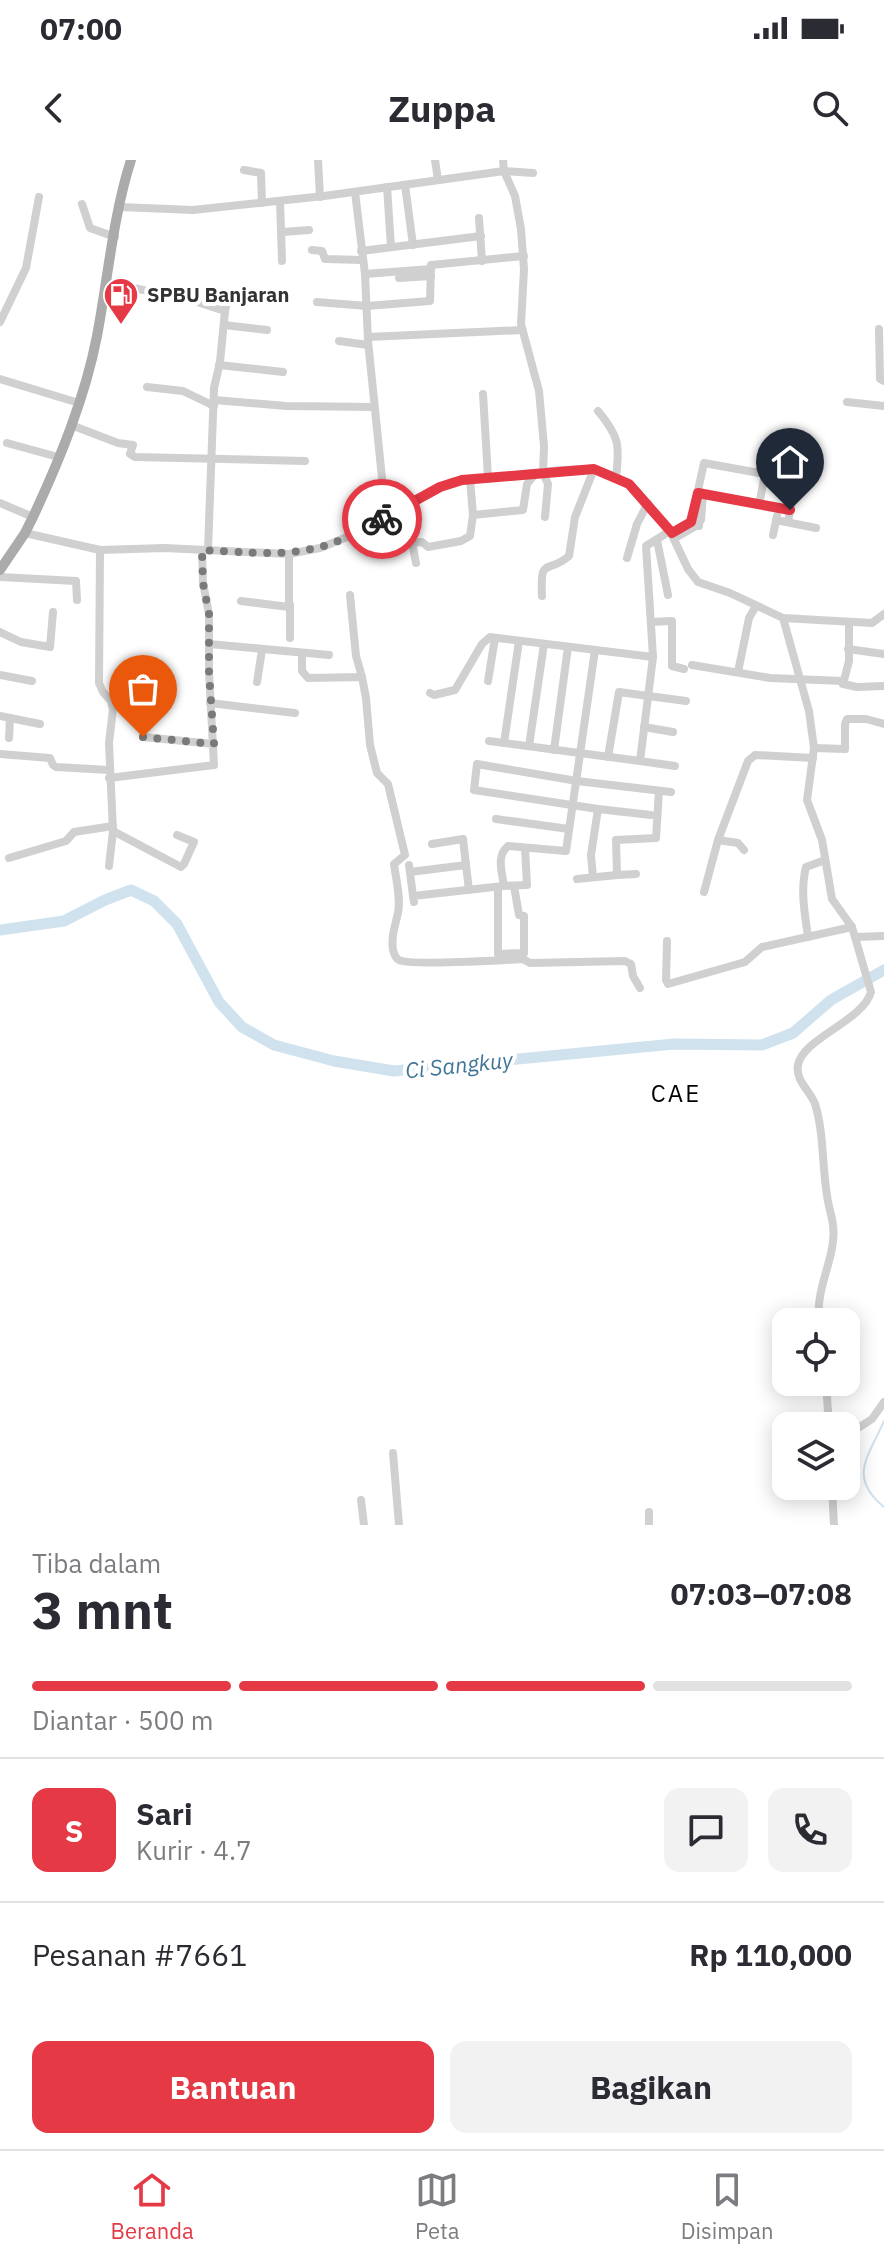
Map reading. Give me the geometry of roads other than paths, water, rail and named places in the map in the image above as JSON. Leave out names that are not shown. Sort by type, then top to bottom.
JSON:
[{"type":"main road","points":[[2,562],[25,533],[33,517],[79,403],[92,358],[131,160]]},
{"type":"street","points":[[318,160],[320,197]]},
{"type":"street","points":[[435,160],[438,180]]},
{"type":"street","points":[[473,515],[523,510],[527,484],[540,473],[544,446],[539,391],[522,330],[524,256],[517,203],[504,171],[503,160]]},
{"type":"street","points":[[244,170],[261,173],[262,203]]},
{"type":"street","points":[[120,207],[193,210],[320,197],[504,171],[533,173]]},
{"type":"street","points":[[405,185],[413,245]]},
{"type":"street","points":[[387,187],[391,247]]},
{"type":"street","points":[[355,192],[383,488]]},
{"type":"street","points":[[0,322],[26,268],[39,197]]},
{"type":"street","points":[[280,201],[282,261]]},
{"type":"street","points":[[82,204],[90,228],[115,237]]},
{"type":"street","points":[[479,218],[482,261]]},
{"type":"street","points":[[283,232],[309,230]]},
{"type":"street","points":[[312,250],[322,251],[325,259],[362,256],[391,247],[481,236]]},
{"type":"street","points":[[317,302],[367,306],[430,301],[431,265],[524,256]]},
{"type":"street","points":[[365,274],[431,272]]},
{"type":"street","points":[[399,278],[431,272]]},
{"type":"street","points":[[106,282],[225,311]]},
{"type":"street","points":[[432,291],[443,291]]},
{"type":"street","points":[[0,754],[50,758],[56,767],[109,774],[212,767],[215,762],[210,703],[209,614],[203,583],[213,459],[214,403],[225,311],[229,294],[235,292]]},
{"type":"street","points":[[224,325],[267,330]]},
{"type":"street","points":[[879,329],[882,342],[880,379],[884,381]]},
{"type":"street","points":[[339,341],[522,330]]},
{"type":"street","points":[[219,365],[283,372]]},
{"type":"street","points":[[2,380],[79,403]]},
{"type":"street","points":[[147,387],[183,391],[214,403],[374,407]]},
{"type":"street","points":[[483,394],[488,477]]},
{"type":"street","points":[[847,402],[884,406]]},
{"type":"street","points":[[598,411],[610,425],[619,445],[616,477]]},
{"type":"street","points":[[71,425],[118,443],[133,445],[130,454],[135,457],[305,461]]},
{"type":"street","points":[[7,443],[58,457]]},
{"type":"street","points":[[640,761],[653,660],[646,546],[695,522],[704,463],[765,474],[759,505]]},
{"type":"street","points":[[542,596],[541,572],[569,556],[575,517],[594,469]]},
{"type":"street","points":[[25,533],[100,550],[289,554],[320,548],[352,535],[440,487],[470,479],[594,469],[629,484],[648,503],[672,534],[688,569],[698,582],[783,618],[872,623],[883,617]]},
{"type":"street","points":[[540,473],[548,484],[545,517]]},
{"type":"street","points":[[788,522],[796,478]]},
{"type":"street","points":[[412,543],[424,542],[428,547],[465,540],[470,536],[473,515],[470,479]]},
{"type":"street","points":[[700,494],[790,510]]},
{"type":"street","points":[[0,503],[33,517]]},
{"type":"street","points":[[627,558],[637,524],[648,503]]},
{"type":"street","points":[[405,505],[416,563]]},
{"type":"street","points":[[773,535],[778,508]]},
{"type":"street","points":[[776,520],[816,528]]},
{"type":"street","points":[[657,540],[668,595]]},
{"type":"street","points":[[100,550],[99,683],[113,709],[109,743],[113,828],[109,866]]},
{"type":"street","points":[[289,554],[290,638]]},
{"type":"street","points":[[0,577],[76,581],[77,600]]},
{"type":"street","points":[[350,595],[367,733],[377,773],[388,784],[405,855],[394,864],[398,912],[393,952],[397,959],[435,962],[523,959],[530,963],[625,961],[631,964],[640,988]]},
{"type":"street","points":[[241,601],[286,608],[290,605]]},
{"type":"street","points":[[738,672],[749,618],[756,606]]},
{"type":"street","points":[[0,632],[21,642],[50,647],[53,612]]},
{"type":"street","points":[[783,618],[801,679],[814,748],[807,800],[822,840],[832,899],[852,927],[871,992],[863,1007],[819,1040],[802,1057],[798,1067],[799,1078],[815,1104],[833,1226],[831,1249],[819,1292],[819,1308]]},
{"type":"street","points":[[651,622],[672,621],[672,666]]},
{"type":"street","points":[[843,681],[849,666],[849,623]]},
{"type":"street","points":[[430,693],[434,695],[455,690],[482,644],[490,637],[595,650],[672,666],[770,678],[843,681],[857,687],[884,686]]},
{"type":"street","points":[[488,681],[495,638]]},
{"type":"street","points":[[504,743],[519,641]]},
{"type":"street","points":[[209,644],[329,655]]},
{"type":"street","points":[[529,746],[544,644]]},
{"type":"street","points":[[554,750],[568,647]]},
{"type":"street","points":[[848,649],[884,654]]},
{"type":"street","points":[[257,682],[262,650]]},
{"type":"street","points":[[505,886],[519,915],[524,916],[524,953],[498,954],[505,886],[502,851],[508,846],[566,851],[595,650]]},
{"type":"street","points":[[302,654],[302,671],[308,678],[362,677]]},
{"type":"street","points":[[0,675],[32,681]]},
{"type":"street","points":[[608,757],[619,692],[686,701]]},
{"type":"street","points":[[210,703],[295,713]]},
{"type":"street","points":[[0,716],[40,724]]},
{"type":"street","points":[[9,738],[10,718]]},
{"type":"street","points":[[814,748],[845,749],[847,719],[866,719],[884,724]]},
{"type":"street","points":[[644,727],[673,732]]},
{"type":"street","points":[[143,737],[214,744]]},
{"type":"street","points":[[489,741],[675,766]]},
{"type":"street","points":[[704,892],[718,840],[751,758],[755,755],[813,758]]},
{"type":"street","points":[[651,815],[474,790],[477,764],[577,781],[671,792]]},
{"type":"street","points":[[617,875],[616,840],[656,838],[659,791]]},
{"type":"street","points":[[593,877],[591,855],[598,809]]},
{"type":"street","points":[[496,819],[569,829]]},
{"type":"street","points":[[9,858],[66,841],[74,832],[113,828],[181,867],[194,842],[177,835]]},
{"type":"street","points":[[432,844],[463,839],[469,890]]},
{"type":"street","points":[[718,840],[738,843],[744,850]]},
{"type":"street","points":[[466,865],[409,868],[413,899],[527,885],[525,848]]},
{"type":"street","points":[[808,937],[802,890],[804,873],[806,867],[825,860]]},
{"type":"street","points":[[577,879],[636,874]]},
{"type":"street","points":[[667,941],[668,984],[745,962],[762,947],[852,927]]},
{"type":"street","points":[[856,937],[884,936]]},
{"type":"street","points":[[860,1427],[872,1419],[884,1402]]},
{"type":"street","points":[[393,1453],[399,1525]]},
{"type":"street","points":[[361,1500],[364,1525]]},
{"type":"street","points":[[833,1500],[834,1525]]},
{"type":"street","points":[[649,1512],[649,1525]]},
{"type":"waterway","name":"Ci Sangkuy","points":[[0,930],[64,921],[131,890],[154,901],[177,924],[219,1002],[242,1027],[274,1045],[334,1061],[394,1071],[674,1044],[762,1045],[793,1033],[831,1000],[884,970]]},
{"type":"waterway","points":[[884,1421],[864,1466],[866,1486],[884,1507]]},
{"type":"place","name":"SPBU Banjaran","points":[[121,326]]},
{"type":"district","name":"CAE","points":[[676,1094]]}]
